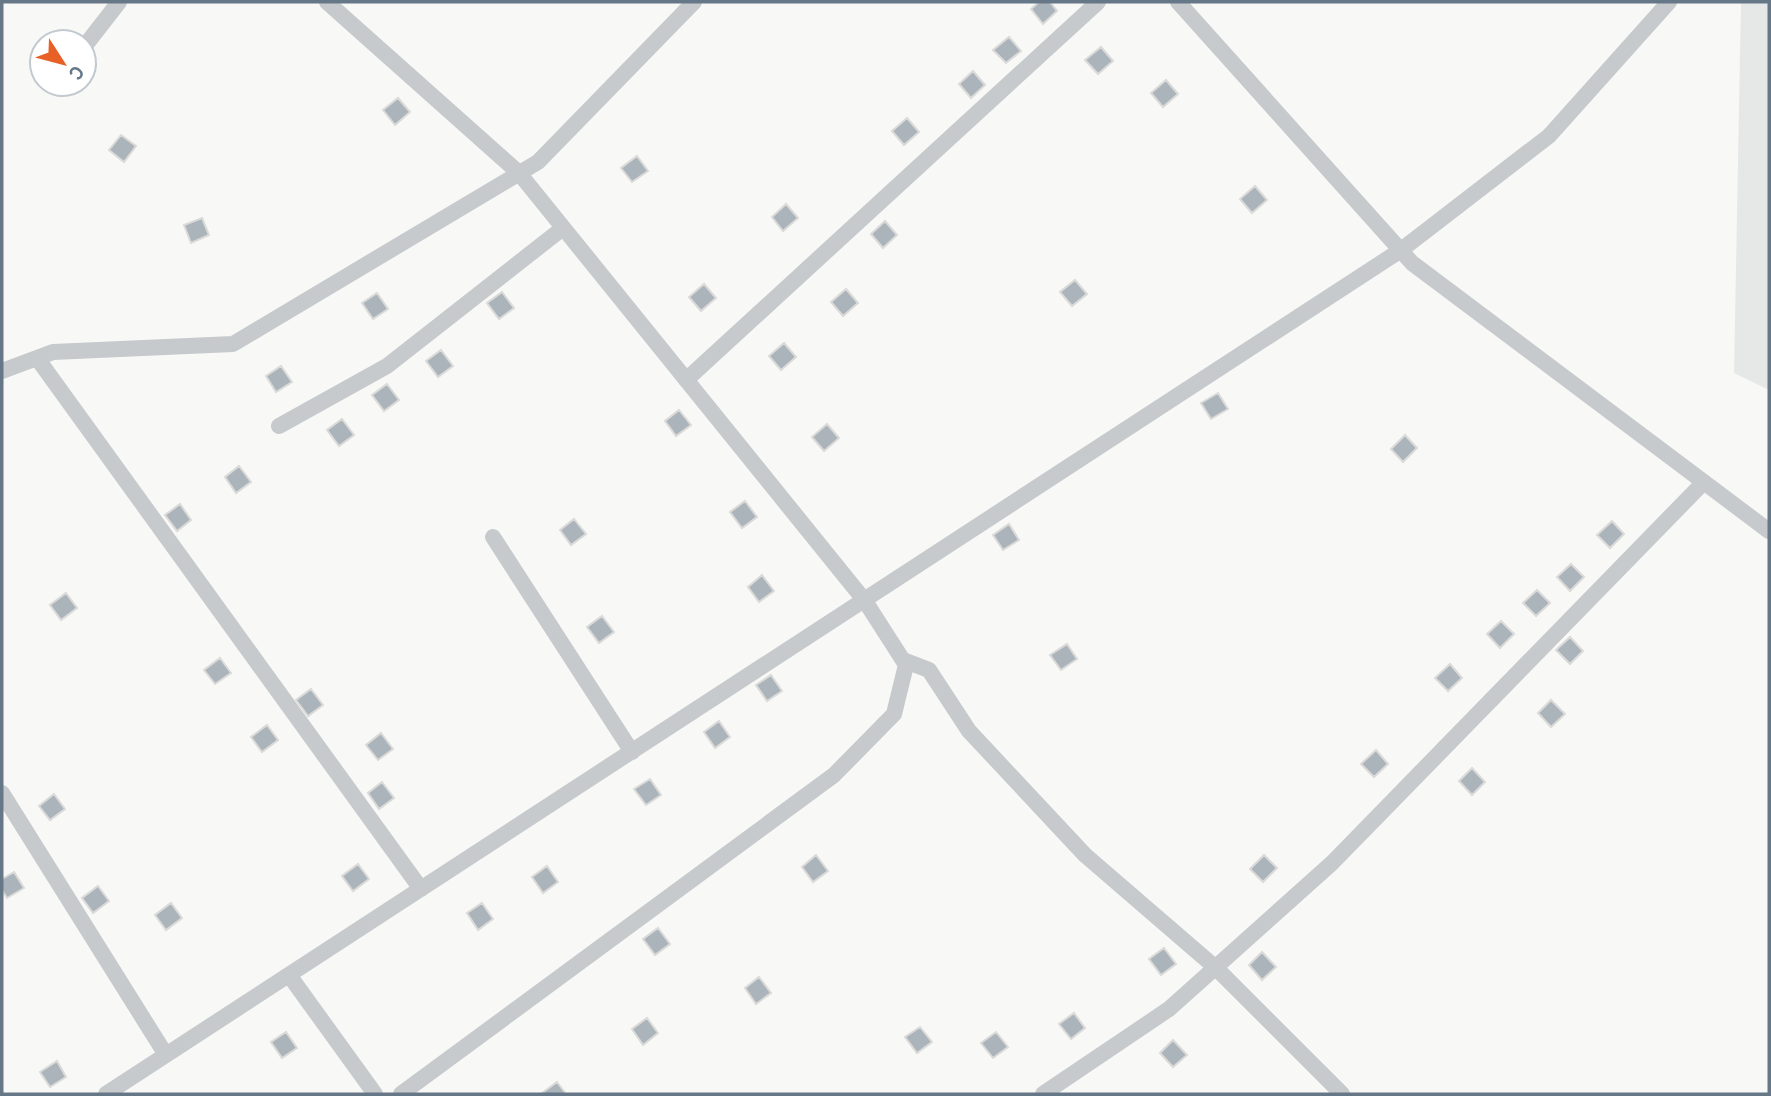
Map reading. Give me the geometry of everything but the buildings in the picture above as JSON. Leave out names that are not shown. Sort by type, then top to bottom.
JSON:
[{"type":"lane","points":[[98,29],[119,2]]},
{"type":"lane","points":[[327,2],[519,173],[865,601],[906,665],[894,714],[834,775],[401,1094]]},
{"type":"lane","points":[[2,371],[53,352],[233,344],[538,162],[695,2]]},
{"type":"lane","points":[[686,380],[1098,2]]},
{"type":"lane","points":[[1178,2],[1412,263],[1769,531]]},
{"type":"lane","points":[[106,1094],[1401,250],[1549,136],[1670,2]]},
{"type":"lane","points":[[279,426],[387,366],[563,228]]},
{"type":"lane","points":[[37,358],[421,889]]},
{"type":"lane","points":[[1043,1094],[1169,1009],[1332,863],[1704,482]]},
{"type":"lane","points":[[493,537],[632,752]]},
{"type":"lane","points":[[904,660],[929,670],[969,731],[1085,856],[1216,968],[1342,1094]]},
{"type":"lane","points":[[2,793],[166,1055]]},
{"type":"lane","points":[[289,975],[376,1094]]},
{"type":"shaded area","points":[[1741,2],[1769,2],[1769,390],[1734,373]]}]
